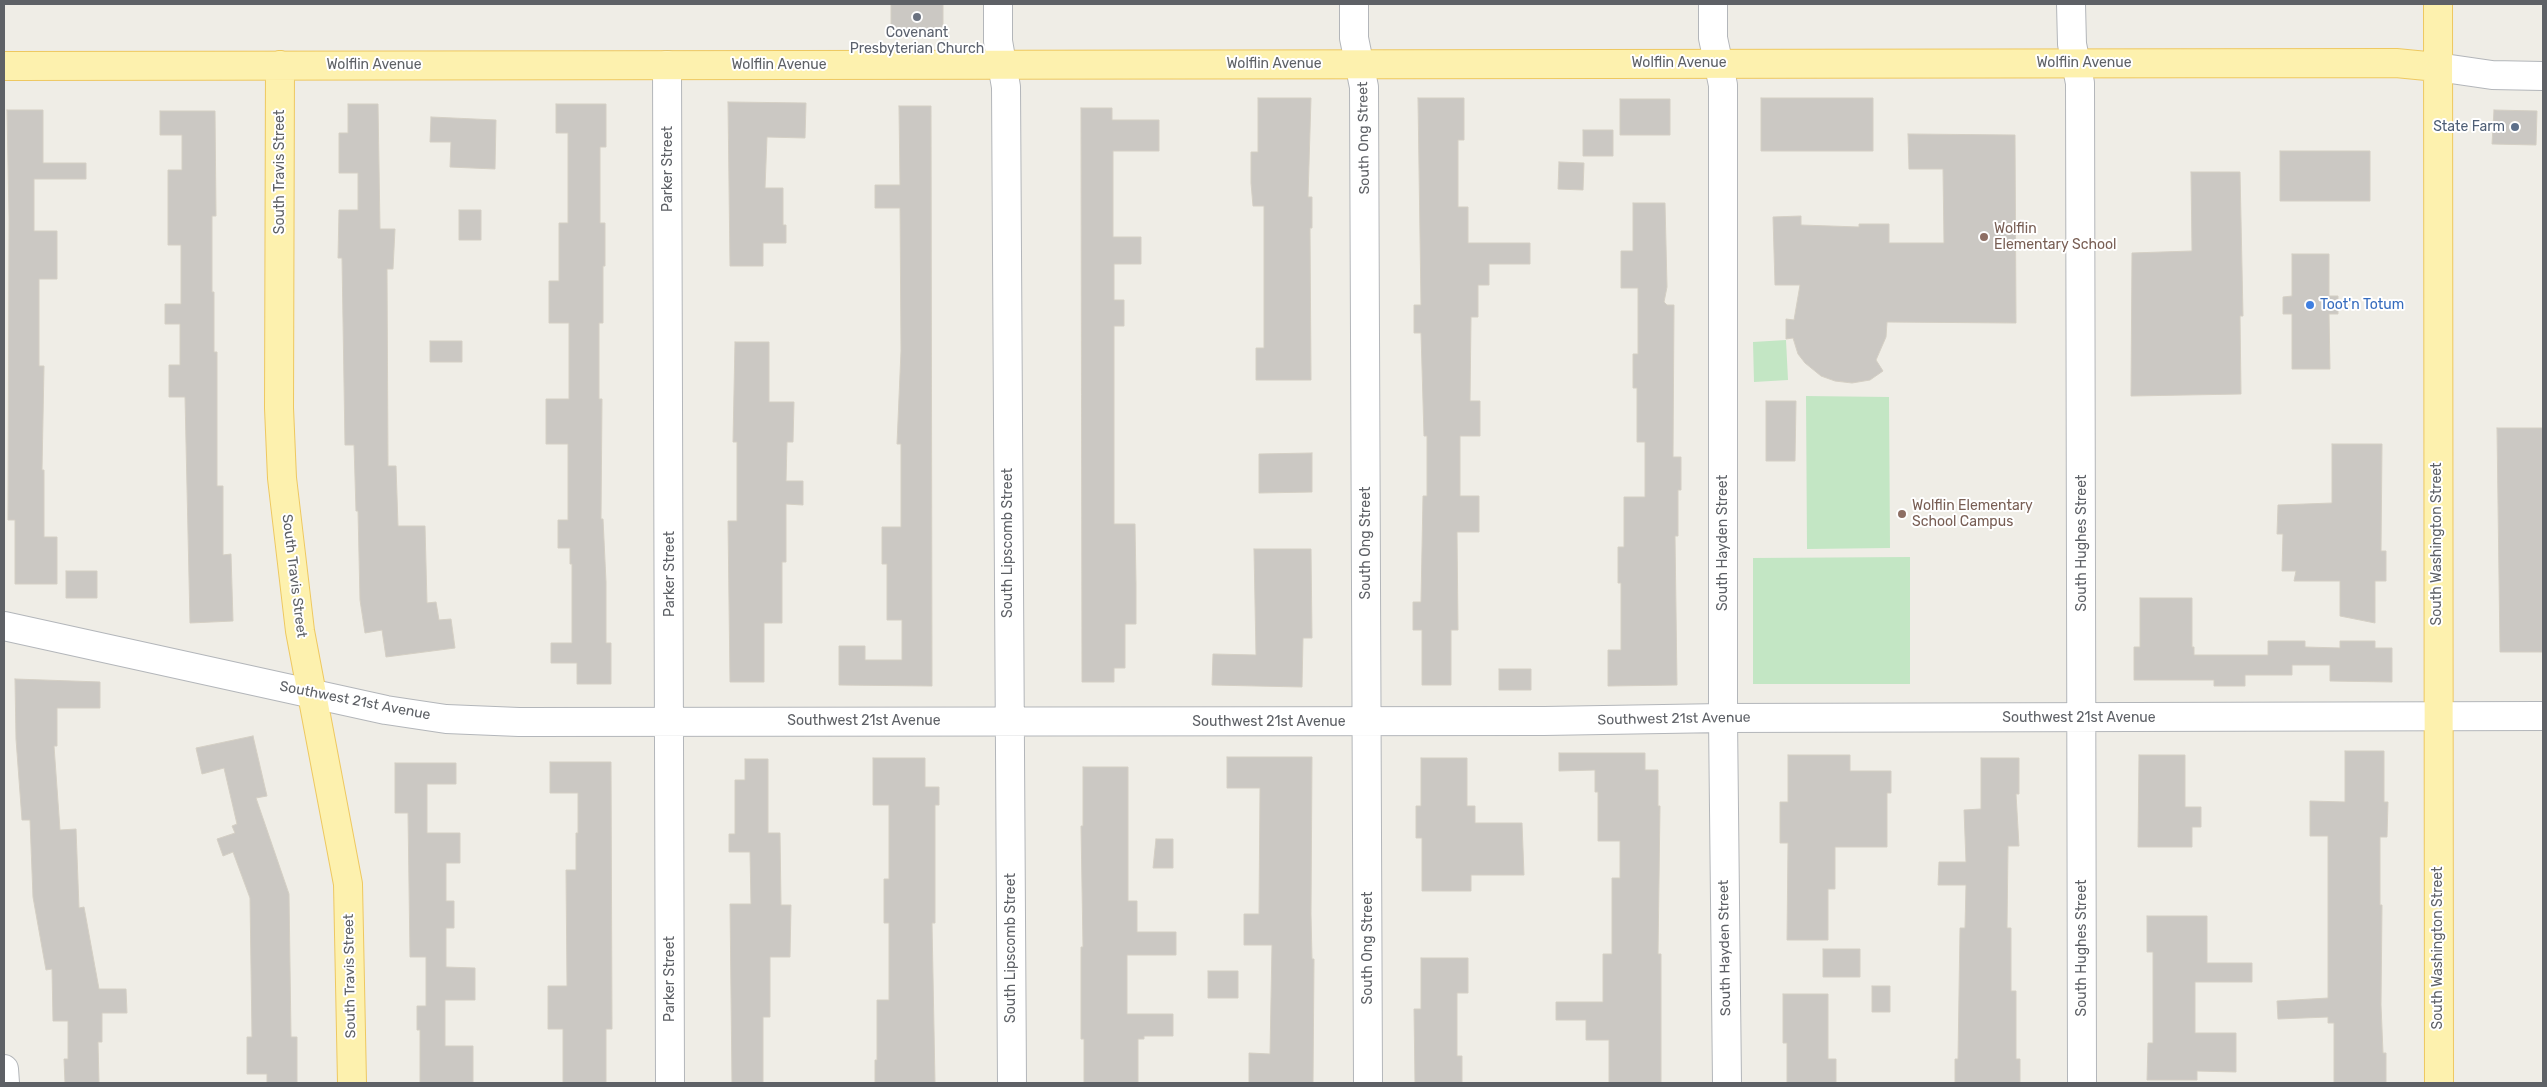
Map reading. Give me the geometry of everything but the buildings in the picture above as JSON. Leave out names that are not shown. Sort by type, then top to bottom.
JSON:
[{"type":"main road","name":"South Washington Street","points":[[2438,4],[2437,717],[2440,1083]]},
{"type":"main road","name":"Wolflin Avenue","points":[[4,66],[2396,63],[2437,68]]},
{"type":"main road","name":"South Travis Street","points":[[280,65],[279,408],[282,478],[300,631],[348,884],[352,1083]]},
{"type":"street","name":"South Lipscomb Street","points":[[998,4],[998,41],[1006,87],[1012,1083]]},
{"type":"street","name":"South Ong Street","points":[[1354,4],[1354,38],[1364,87],[1368,1083]]},
{"type":"street","name":"South Hayden Street","points":[[1712,4],[1713,38],[1723,85],[1722,718],[1727,1083]]},
{"type":"street","name":"South Hughes Street","points":[[2071,4],[2072,44],[2080,83],[2082,1083]]},
{"type":"street","name":"Parker Street","points":[[667,65],[671,722],[670,1083]]},
{"type":"street","name":"Wolflin Avenue","points":[[2437,68],[2492,75],[2543,76]]},
{"type":"street","name":"Southwest 21st Avenue","points":[[4,626],[386,710],[446,718],[519,722],[1367,722],[1722,718],[2543,716]]},
{"type":"street","points":[[4,1069],[5,1083]]},
{"type":"green space","points":[[1786,340],[1788,380],[1754,382],[1753,342]]},
{"type":"green space","points":[[1806,396],[1889,397],[1890,548],[1807,549]]},
{"type":"green space","points":[[1910,557],[1910,684],[1753,684],[1753,558]]},
{"type":"place","name":"Covenant Presbyterian Church","points":[[917,17]]},
{"type":"place","name":"State Farm","points":[[2515,127]]},
{"type":"place","name":"Wolflin Elementary School","points":[[1984,237]]},
{"type":"place","name":"Toot'n Totum","points":[[2310,305]]},
{"type":"place","name":"Wolflin Elementary School Campus","points":[[1902,514]]}]
